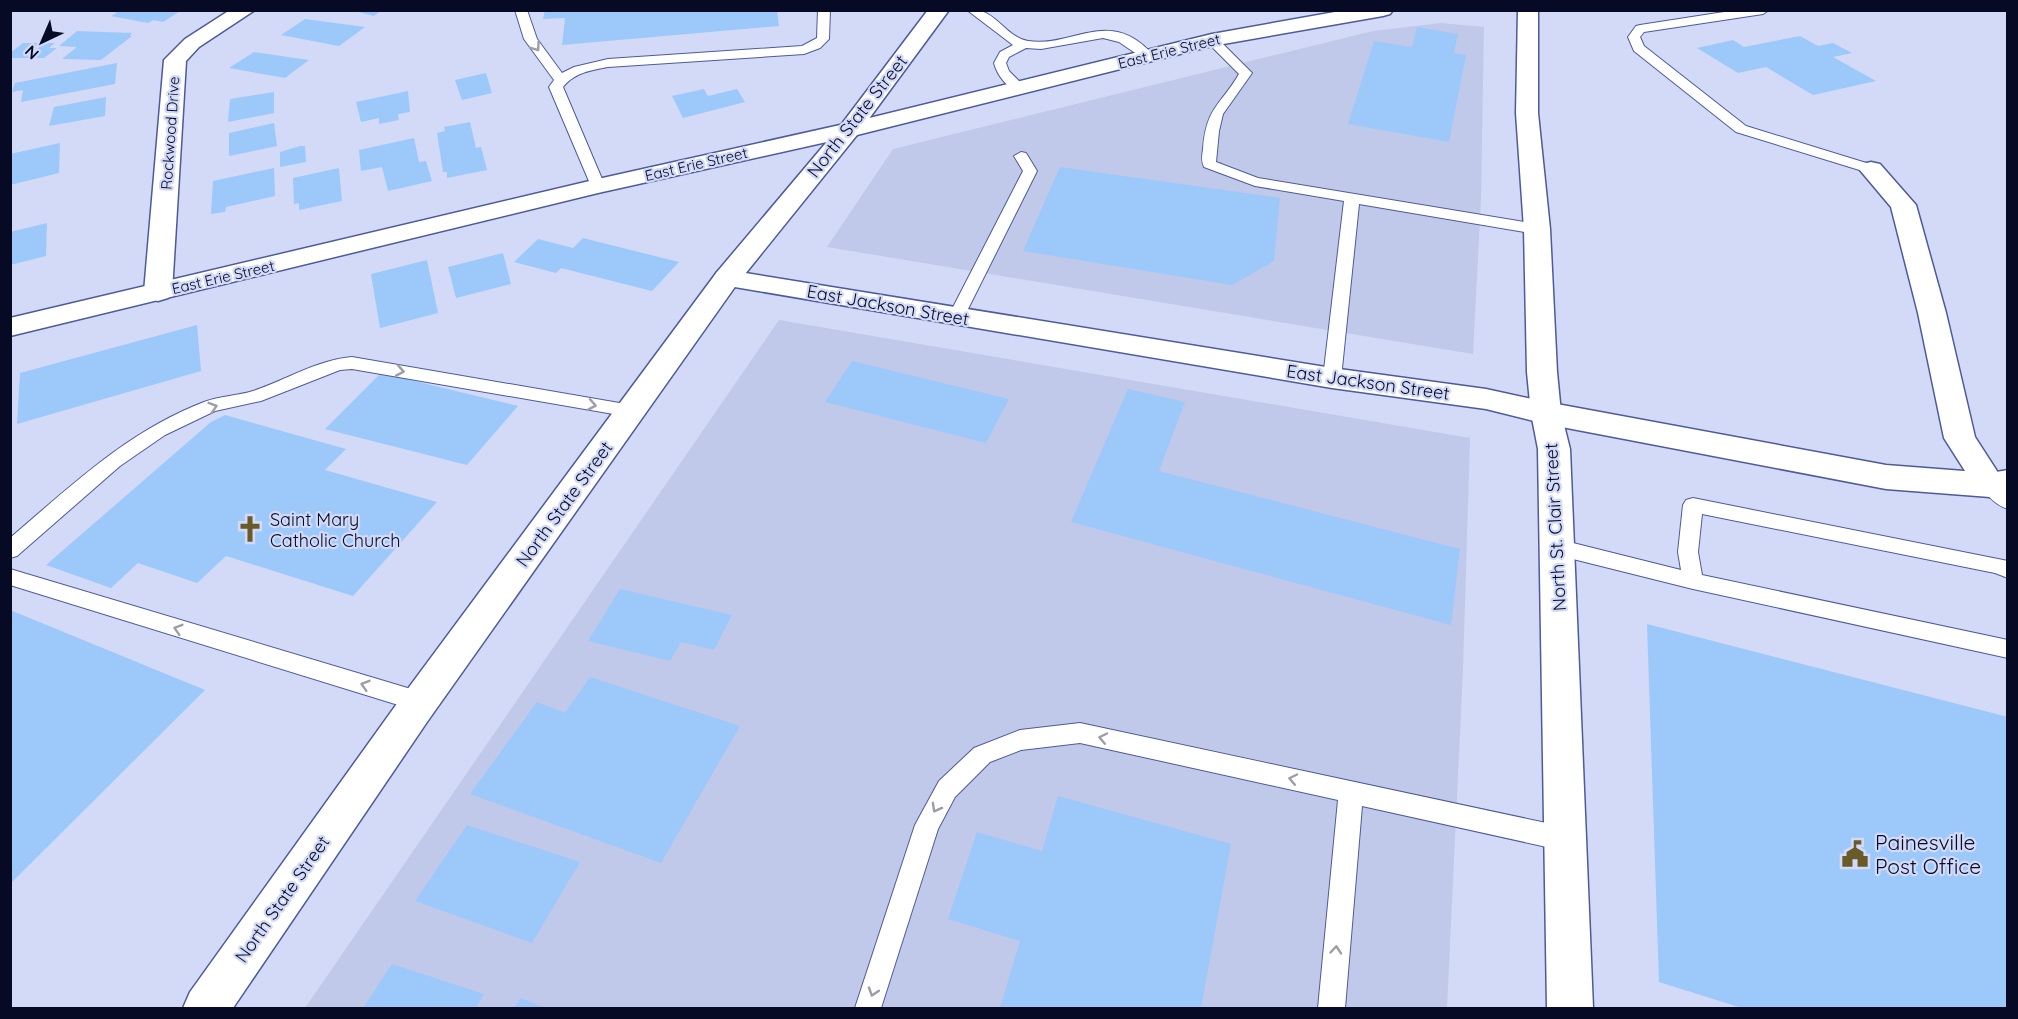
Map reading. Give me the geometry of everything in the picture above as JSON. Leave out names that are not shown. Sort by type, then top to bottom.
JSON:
[{"type":"street","name":"Rockwood Drive","points":[[158,292],[175,60],[192,43],[245,10]]},
{"type":"street","name":"North State Street","points":[[206,1008],[421,702],[727,278],[849,130],[939,10]]},
{"type":"street","name":"East Erie Street","points":[[10,327],[598,186],[849,130],[1212,40],[1383,10]]},
{"type":"street","name":"North St. Clair Street","points":[[1528,10],[1527,113],[1537,229],[1546,412],[1554,449],[1570,1008]]},
{"type":"street","points":[[1871,169],[1903,206],[1932,313],[1960,438],[2002,489]]},
{"type":"street","name":"East Jackson Street","points":[[727,278],[1332,378],[1486,399],[1886,477],[2002,489]]},
{"type":"lane","points":[[521,10],[522,20],[531,42],[560,80]]},
{"type":"lane","points":[[598,186],[556,87],[560,80],[580,70],[608,63],[804,50],[823,39],[824,10]]},
{"type":"lane","points":[[973,10],[1010,39],[1023,45],[1038,46],[1106,34],[1125,40],[1148,56]]},
{"type":"lane","points":[[1762,10],[1640,28],[1634,37],[1638,48],[1741,129],[1871,169]]},
{"type":"lane","points":[[1212,40],[1246,72],[1241,83],[1222,105],[1214,120],[1209,164],[1255,182],[1537,229]]},
{"type":"lane","points":[[1019,87],[1003,72],[1000,63],[1004,55],[1023,45]]},
{"type":"lane","points":[[956,317],[1030,171],[1021,156]]},
{"type":"lane","points":[[1332,378],[1352,199]]},
{"type":"lane","points":[[10,550],[113,461],[159,430],[211,406],[255,397],[321,370],[352,363],[631,411]]},
{"type":"lane","points":[[1693,581],[1688,552],[1693,505],[1999,566],[2007,570]]},
{"type":"lane","points":[[1557,547],[1693,581],[2007,649]]},
{"type":"lane","points":[[10,578],[421,702]]},
{"type":"lane","points":[[868,1008],[927,825],[947,789],[982,755],[1020,740],[1080,733],[1565,839]]},
{"type":"lane","points":[[1331,1008],[1351,792]]},
{"type":"shaded area","points":[[1441,23],[1484,27],[1481,199],[1473,354],[827,247],[893,149],[1373,31]]},
{"type":"shaded area","points":[[779,320],[1470,438],[1463,670],[1447,1008],[305,1008]]},
{"type":"building","points":[[110,10],[182,10],[163,22],[153,20],[148,23],[111,16],[117,13]]},
{"type":"building","points":[[351,10],[382,10],[374,16]]},
{"type":"building","points":[[545,10],[777,10],[779,26],[562,45],[565,18],[543,19]]},
{"type":"building","points":[[305,19],[365,27],[339,46],[281,35]]},
{"type":"building","points":[[1417,27],[1458,34],[1454,53],[1466,55],[1449,142],[1348,124],[1374,41],[1412,47]]},
{"type":"building","points":[[77,31],[132,33],[130,36],[132,36],[101,60],[62,59],[77,47],[59,46]]},
{"type":"building","points":[[1800,36],[1818,46],[1833,43],[1852,53],[1833,57],[1876,81],[1813,95],[1766,67],[1738,73],[1697,48],[1733,40],[1744,47]]},
{"type":"building","points":[[23,43],[55,43],[49,48],[57,48],[44,58],[10,58],[10,53]]},
{"type":"building","points":[[254,52],[309,60],[285,78],[229,68]]},
{"type":"building","points":[[117,63],[115,84],[21,102],[23,90],[12,92],[15,83]]},
{"type":"building","points":[[486,73],[492,93],[462,100],[455,80]]},
{"type":"building","points":[[704,89],[708,96],[737,89],[745,102],[683,118],[672,96]]},
{"type":"building","points":[[408,91],[410,112],[398,114],[399,120],[379,124],[379,118],[361,122],[356,102]]},
{"type":"building","points":[[274,92],[274,113],[228,122],[230,99]]},
{"type":"building","points":[[106,97],[105,116],[49,126],[54,107]]},
{"type":"building","points":[[470,122],[476,148],[481,147],[487,170],[447,178],[447,172],[443,172],[437,133],[445,131],[444,127]]},
{"type":"building","points":[[274,123],[277,146],[229,156],[229,133]]},
{"type":"building","points":[[414,138],[419,162],[426,161],[432,181],[388,191],[382,167],[361,171],[359,150]]},
{"type":"building","points":[[60,143],[59,173],[10,185],[10,154]]},
{"type":"building","points":[[305,146],[306,162],[280,167],[280,152]]},
{"type":"building","points":[[1060,167],[1280,198],[1274,261],[1232,285],[1023,251]]},
{"type":"building","points":[[274,168],[275,196],[226,207],[225,212],[211,214],[213,181]]},
{"type":"building","points":[[339,168],[342,201],[299,210],[299,203],[294,204],[293,178]]},
{"type":"building","points":[[47,223],[46,256],[10,265],[10,232]]},
{"type":"building","points":[[583,238],[679,262],[652,291],[561,268],[556,273],[514,262],[538,239],[573,248]]},
{"type":"building","points":[[503,253],[511,284],[456,298],[448,267]]},
{"type":"building","points":[[427,260],[438,313],[380,328],[371,274]]},
{"type":"building","points":[[197,325],[201,371],[17,424],[20,373]]},
{"type":"building","points":[[852,361],[1009,399],[986,443],[825,402]]},
{"type":"building","points":[[381,373],[518,406],[467,465],[325,429]]},
{"type":"building","points":[[1128,389],[1185,402],[1159,471],[1460,549],[1451,625],[1071,522]]},
{"type":"building","name":"Saint Mary Catholic Church","points":[[225,415],[346,449],[325,470],[437,502],[353,596],[226,556],[197,583],[138,563],[111,588],[46,565],[211,422]]},
{"type":"building","points":[[620,589],[732,615],[714,650],[681,642],[670,661],[588,641]]},
{"type":"building","points":[[10,610],[205,690],[10,884]]},
{"type":"building","points":[[1647,624],[2008,717],[2008,1008],[1742,1008],[1659,982]]},
{"type":"building","points":[[590,677],[740,726],[661,863],[470,794],[537,702],[565,713]]},
{"type":"building","points":[[1058,796],[1231,844],[1201,1008],[1000,1008],[1020,941],[948,919],[977,832],[1042,851]]},
{"type":"building","points":[[467,825],[580,862],[532,943],[415,901]]},
{"type":"building","points":[[392,964],[484,994],[476,1008],[363,1008]]},
{"type":"building","points":[[521,998],[545,1008],[514,1008]]},
{"type":"place","name":"Saint Mary Catholic Church","points":[[250,529]]},
{"type":"place","name":"Painesville Post Office","points":[[1855,854]]}]
